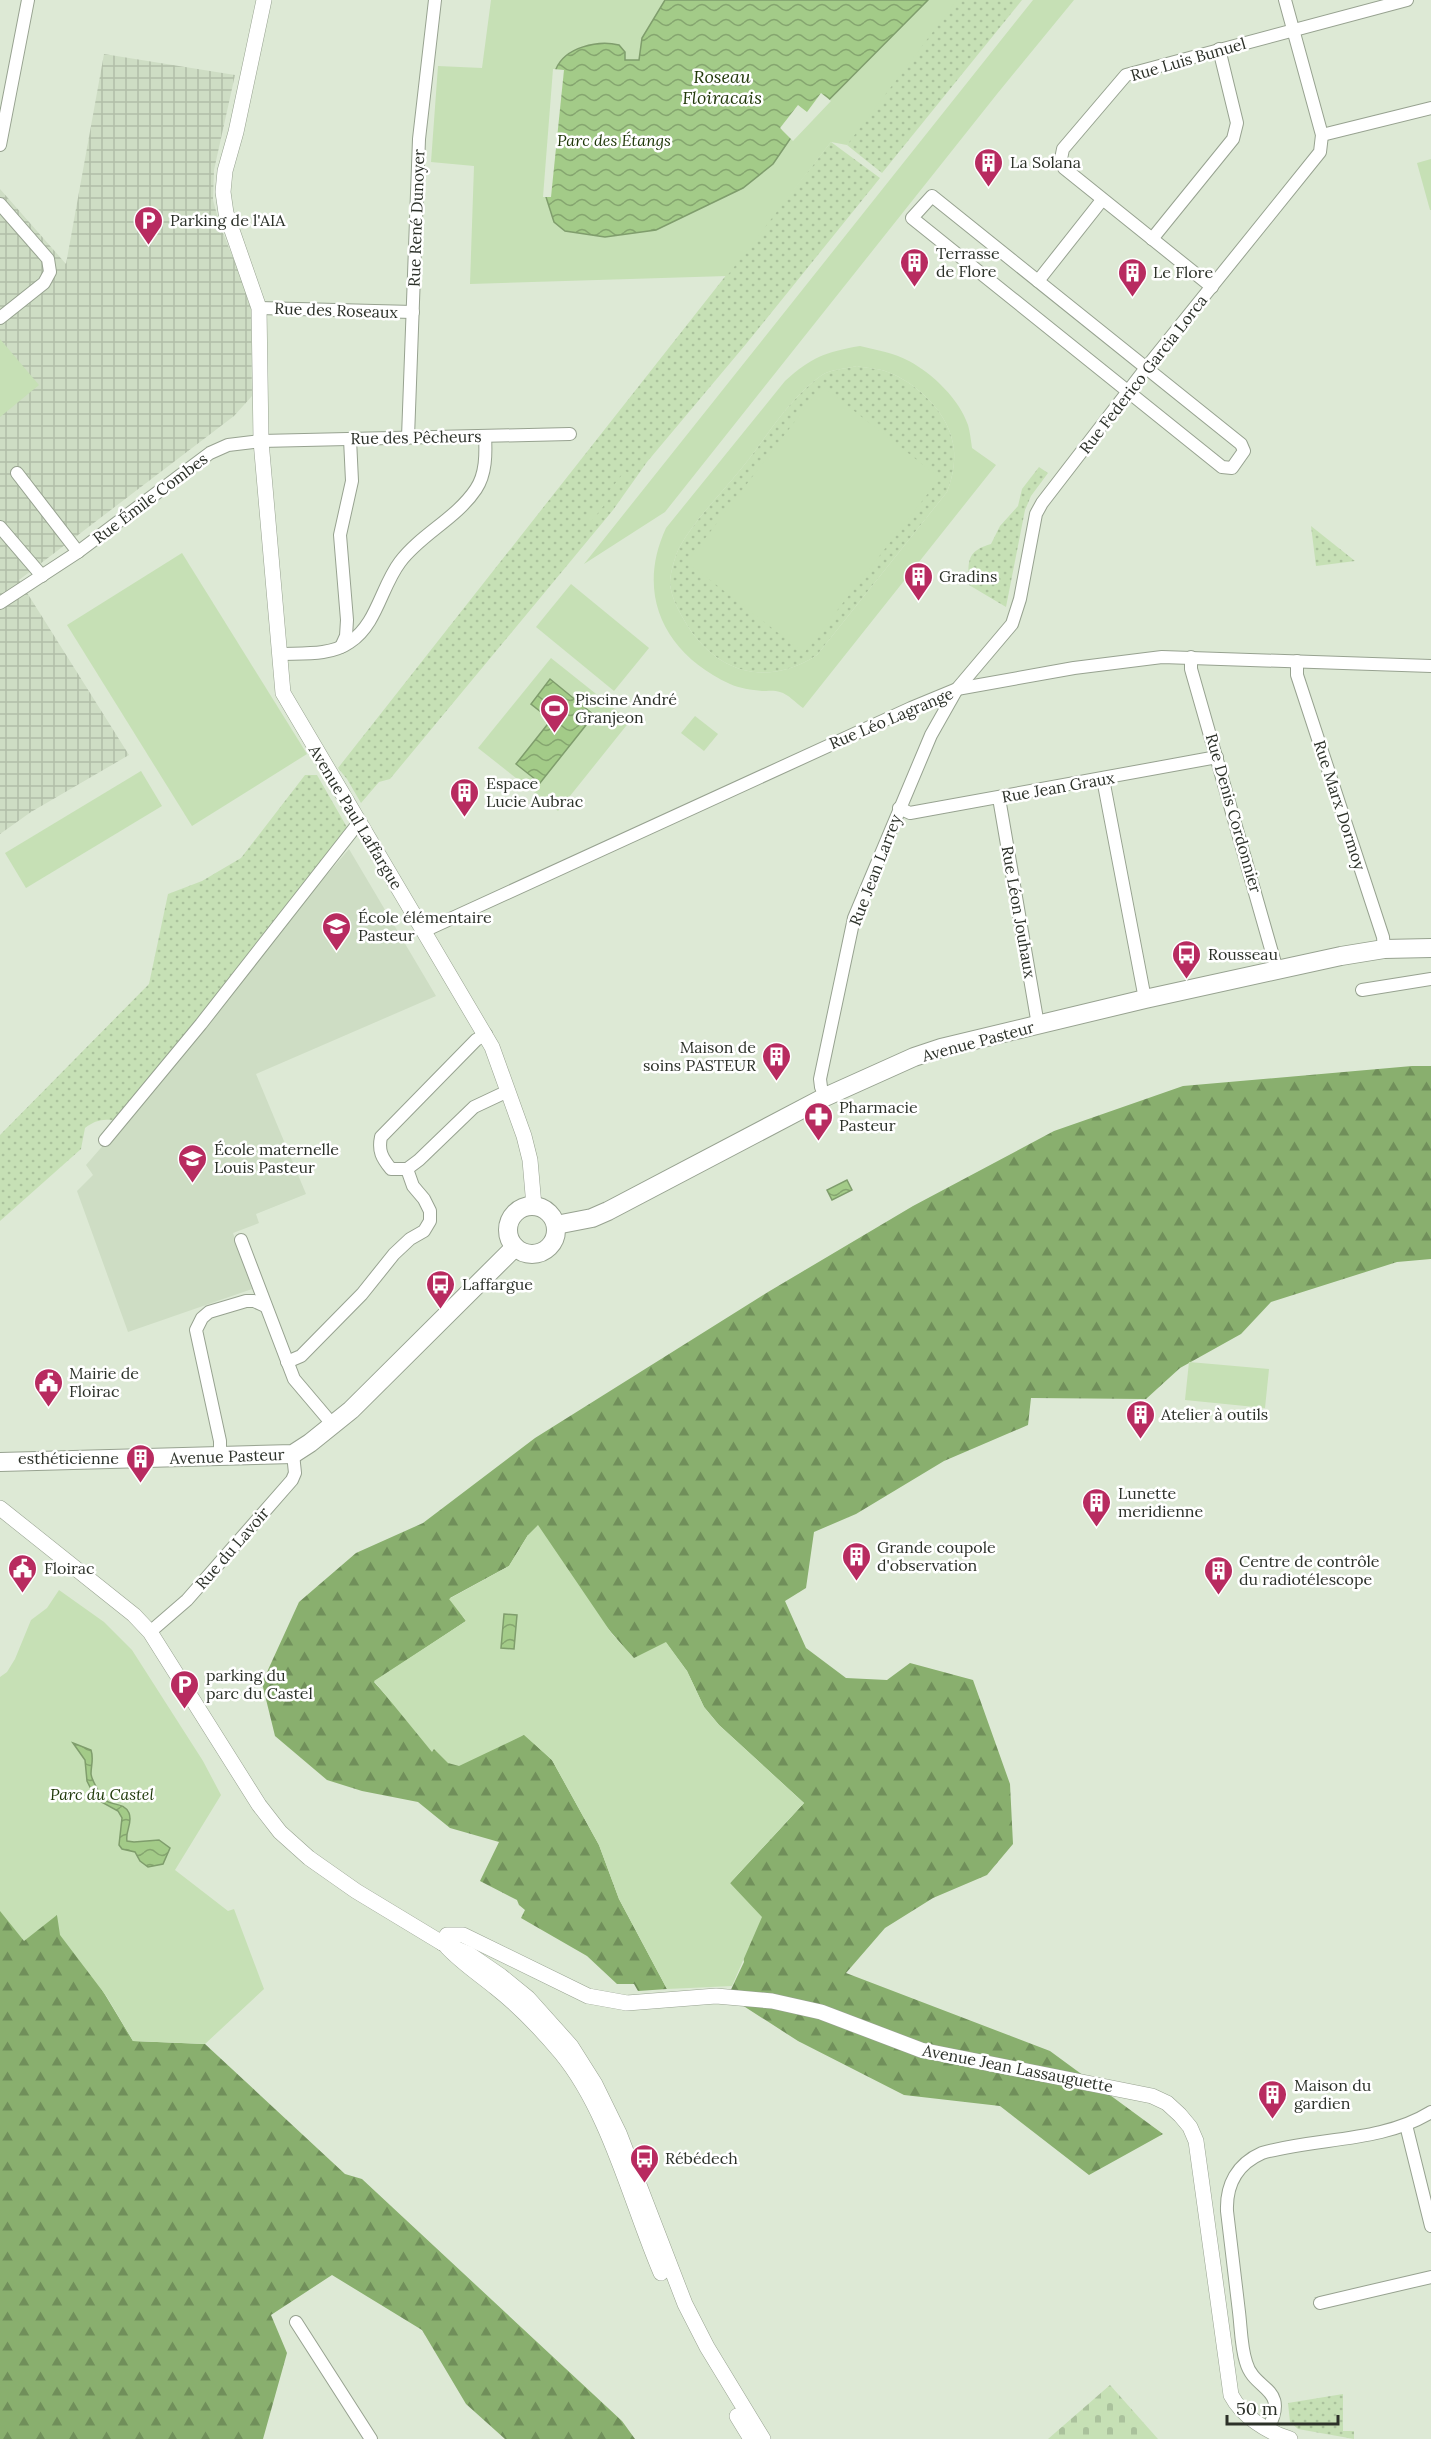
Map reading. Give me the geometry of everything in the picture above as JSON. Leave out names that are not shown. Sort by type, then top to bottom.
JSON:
[{"type":"main road","name":"Avenue Pasteur","points":[[556,1224],[592,1218],[608,1211],[825,1097],[923,1054],[1145,999],[1277,970],[1384,949],[1431,948]]},
{"type":"main road","points":[[534,1206],[548,1212],[556,1224],[554,1240],[544,1251],[529,1254],[515,1247],[511,1240],[509,1224],[518,1211],[534,1206]]},
{"type":"main road","name":"Avenue Pasteur","points":[[0,1462],[292,1454],[333,1425],[515,1247]]},
{"type":"street","points":[[0,145],[28,0]]},
{"type":"street","points":[[261,441],[259,308],[226,213],[223,192],[225,171],[236,132],[264,0]]},
{"type":"street","name":"Rue René Dunoyer","points":[[408,437],[419,136],[435,0]]},
{"type":"street","points":[[1285,0],[1322,135],[1431,108]]},
{"type":"street","name":"Rue Luis Bunuel","points":[[1212,287],[1064,168],[1061,159],[1063,149],[1126,75],[1407,0]]},
{"type":"street","points":[[1152,239],[1233,139],[1237,131],[1219,49]]},
{"type":"street","name":"Rue Federico Garcia Lorca","points":[[957,689],[1012,624],[1020,599],[1036,514],[1042,503],[1146,368],[1320,152],[1322,135]]},
{"type":"street","points":[[932,196],[1146,368],[1241,444],[1244,451],[1232,468],[1222,467],[912,218],[932,196]]},
{"type":"street","points":[[1038,281],[1102,200]]},
{"type":"street","points":[[0,204],[48,259],[50,272],[44,283],[0,318]]},
{"type":"street","name":"Rue des Roseaux","points":[[259,308],[412,312]]},
{"type":"street","name":"Rue des Pêcheurs","points":[[261,441],[570,434]]},
{"type":"street","points":[[279,654],[330,651],[353,640],[373,618],[387,582],[408,553],[464,504],[477,488],[483,472],[485,436]]},
{"type":"street","points":[[340,648],[346,636],[347,620],[340,535],[352,481],[350,439]]},
{"type":"street","name":"Rue Émile Combes","points":[[0,603],[78,552],[210,453],[228,445],[261,441]]},
{"type":"street","name":"Avenue Paul Laffargue","points":[[261,441],[281,681],[290,706],[486,1034],[524,1136],[532,1177],[534,1206]]},
{"type":"street","points":[[17,473],[78,552]]},
{"type":"street","points":[[0,527],[42,576]]},
{"type":"street","name":"Rue Léo Lagrange","points":[[424,931],[957,689],[1074,668],[1162,657],[1431,666]]},
{"type":"street","name":"Rue Denis Cordonnier","points":[[1191,657],[1191,669],[1277,970]]},
{"type":"street","name":"Rue Marx Dormoy","points":[[1297,661],[1297,675],[1383,937],[1384,949]]},
{"type":"street","name":"Rue Jean Larrey","points":[[825,1097],[820,1079],[854,918],[931,735],[957,689]]},
{"type":"street","name":"Rue Jean Graux","points":[[899,808],[910,813],[1217,757]]},
{"type":"street","points":[[1103,779],[1145,999]]},
{"type":"street","name":"Rue Léon Jouhaux","points":[[999,798],[1038,1025]]},
{"type":"street","points":[[105,1140],[201,1024],[360,821]]},
{"type":"street","points":[[1362,990],[1431,979]]},
{"type":"street","points":[[486,1034],[476,1040],[381,1137],[379,1148],[383,1159],[391,1169],[407,1169],[474,1107],[508,1091]]},
{"type":"street","points":[[287,1362],[301,1356],[362,1294],[394,1254],[410,1239],[424,1231],[430,1221],[430,1211],[413,1186],[407,1169]]},
{"type":"street","points":[[241,1240],[294,1379],[333,1425]]},
{"type":"street","points":[[220,1456],[220,1441],[196,1330],[208,1312],[254,1301],[265,1306]]},
{"type":"street","name":"Rue du Lavoir","points":[[150,1632],[187,1600],[292,1480],[295,1473],[292,1454]]},
{"type":"street","points":[[0,1508],[134,1615],[150,1632],[259,1805],[280,1832],[309,1858],[356,1890],[442,1943],[469,1954],[501,1976],[551,2021],[584,2065],[619,2133],[685,2304],[707,2347],[763,2439]]},
{"type":"street","name":"Avenue Jean Lassauguette","points":[[442,1943],[447,1935],[463,1935],[543,1975],[599,1999],[627,2003],[716,1996],[772,2001],[822,2012],[921,2050],[1110,2086],[1152,2096],[1167,2103],[1190,2127],[1196,2141],[1232,2394],[1245,2414],[1268,2429],[1290,2439]]},
{"type":"street","points":[[442,1943],[463,1964],[520,2008],[574,2072],[608,2138],[676,2308],[698,2352],[751,2439]]},
{"type":"street","points":[[1268,2429],[1275,2416],[1274,2400],[1269,2390],[1249,2370],[1243,2342],[1226,2200],[1231,2182],[1244,2164],[1262,2153],[1406,2125],[1431,2112]]},
{"type":"street","points":[[1406,2125],[1431,2226]]},
{"type":"street","points":[[1320,2303],[1431,2277]]},
{"type":"street","points":[[296,2322],[371,2439]]},
{"type":"shaded area","points":[[104,54],[235,75],[214,170],[213,200],[220,226],[251,301],[252,396],[234,416],[19,580],[129,755],[31,812],[0,834],[0,189],[66,264]]},
{"type":"shaded area","points":[[349,849],[436,996],[256,1074],[306,1194],[256,1214],[259,1223],[233,1233],[252,1289],[128,1332],[77,1191],[93,1175],[86,1165],[200,1034],[298,908]]},
{"type":"green space","name":"Parc des Étangs","points":[[491,0],[957,0],[847,145],[831,142],[727,276],[470,284],[474,166],[431,162],[438,66],[482,68]]},
{"type":"green space","points":[[928,0],[1022,0],[882,173],[847,145]]},
{"type":"green space","points":[[1033,0],[1074,0],[665,512],[584,564]]},
{"type":"green space","points":[[831,142],[880,178],[647,462],[613,510],[390,779],[379,782],[361,803],[338,768]]},
{"type":"green space","points":[[1431,159],[1431,210],[1430,210],[1417,163]]},
{"type":"green space","points":[[0,339],[39,385],[0,417]]},
{"type":"green space","points":[[860,346],[891,354],[909,361],[927,373],[952,397],[964,415],[972,448],[996,465],[803,708],[780,692],[737,687],[730,684],[707,671],[688,656],[673,639],[662,620],[655,599],[654,576],[657,553],[666,528],[785,381],[811,361],[828,353]],"holes":[[[857,366],[882,370],[897,376],[920,392],[940,413],[952,438],[954,451],[953,472],[947,492],[817,655],[799,665],[780,671],[745,670],[729,664],[699,642],[676,605],[670,583],[677,551],[700,517],[799,395],[822,375],[834,370]]]},
{"type":"green space","points":[[857,366],[882,370],[897,376],[920,392],[940,413],[952,438],[954,451],[953,472],[947,492],[817,655],[799,665],[780,671],[745,670],[729,664],[699,642],[676,605],[670,583],[677,551],[700,517],[799,395],[826,373]]},
{"type":"green space","points":[[822,386],[940,478],[804,653],[687,562]]},
{"type":"green space","points":[[1039,467],[1048,473],[1031,496],[1025,510],[1006,607],[969,585],[970,558],[977,550],[991,544],[1000,526],[1018,506],[1022,489]]},
{"type":"green space","points":[[625,471],[629,473],[591,522],[587,519]]},
{"type":"green space","points":[[1311,526],[1355,561],[1316,566]]},
{"type":"green space","points":[[182,553],[307,754],[192,826],[67,625]]},
{"type":"green space","points":[[571,584],[649,648],[614,691],[536,627]]},
{"type":"green space","name":"Piscine André Granjeon","points":[[551,658],[630,721],[558,811],[478,748]]},
{"type":"green space","points":[[695,716],[718,734],[704,751],[681,733]]},
{"type":"green space","points":[[141,771],[162,806],[26,888],[5,853]]},
{"type":"green space","points":[[305,775],[317,775],[348,829],[117,1121],[100,1120],[85,1128],[81,1149],[0,1221],[0,1135],[149,984],[168,894],[202,881],[241,858]]},
{"type":"green space","points":[[1431,1066],[1431,1259],[1397,1262],[1271,1302],[1241,1334],[1180,1368],[1146,1399],[1031,1398],[1028,1425],[944,1461],[856,1514],[814,1532],[806,1588],[785,1601],[806,1648],[846,1678],[887,1680],[910,1663],[973,1680],[1010,1784],[1013,1844],[987,1875],[933,1898],[885,1928],[846,1973],[1050,2051],[1163,2134],[1089,2175],[1000,2106],[904,2095],[798,2041],[728,1996],[744,1962],[730,1883],[804,1803],[719,1725],[704,1707],[687,1671],[666,1643],[634,1659],[528,1535],[509,1566],[450,1598],[466,1621],[374,1682],[433,1748],[459,1765],[524,1734],[552,1760],[599,1845],[619,1899],[667,1989],[638,1991],[634,1984],[617,1984],[587,1956],[521,1918],[525,1910],[517,1900],[480,1881],[499,1842],[450,1828],[418,1802],[362,1791],[327,1780],[275,1736],[262,1683],[299,1602],[356,1553],[423,1523],[535,1438],[768,1292],[913,1206],[1054,1131],[1183,1086]]},
{"type":"green space","points":[[1189,1362],[1269,1369],[1265,1408],[1185,1400]]},
{"type":"green space","points":[[538,1525],[612,1634],[634,1658],[666,1642],[687,1671],[704,1707],[719,1725],[804,1803],[730,1883],[762,1917],[732,1986],[667,1989],[619,1899],[599,1845],[552,1760],[524,1735],[459,1766],[448,1763],[434,1749],[432,1752],[374,1681],[466,1621],[449,1599],[509,1566],[528,1535]]},
{"type":"green space","name":"Parc du Castel","points":[[59,1590],[104,1622],[132,1650],[203,1761],[221,1795],[175,1870],[228,1911],[234,1909],[264,1989],[205,2044],[133,2041],[107,1997],[60,1935],[57,1915],[24,1941],[0,1911],[0,1677],[7,1672],[15,1659],[31,1620],[47,1608]]},
{"type":"green space","points":[[0,1911],[57,1915],[133,2041],[205,2044],[345,2174],[362,2179],[622,2421],[635,2439],[505,2439],[466,2404],[422,2330],[332,2275],[271,2315],[287,2353],[263,2439],[0,2439]]},
{"type":"green space","points":[[1110,2385],[1158,2439],[1048,2439]]},
{"type":"green space","points":[[1343,2394],[1343,2431],[1354,2431],[1354,2439],[1298,2429],[1290,2422],[1288,2403]]},
{"type":"water","name":"Roseau Floiracais","points":[[665,0],[928,0],[790,139],[773,164],[743,188],[656,230],[605,237],[565,231],[554,222],[546,197],[556,69],[560,61],[574,50],[592,45],[619,45],[625,52],[625,60],[639,60],[642,38]]},
{"type":"water","points":[[550,679],[594,715],[540,783],[516,764],[551,720],[531,704]]},
{"type":"water","points":[[847,1180],[852,1190],[832,1200],[827,1190]]},
{"type":"water","points":[[504,1614],[517,1615],[514,1649],[501,1648]]},
{"type":"water","points":[[73,1743],[91,1750],[91,1774],[104,1799],[127,1809],[130,1820],[127,1841],[159,1840],[170,1848],[163,1864],[148,1867],[140,1861],[135,1852],[122,1849],[119,1845],[122,1818],[118,1811],[96,1799],[87,1781],[85,1760]]},
{"type":"pier","points":[[553,69],[564,70],[551,197],[543,197]]},
{"type":"pier","points":[[821,93],[831,101],[793,141],[780,128],[798,105],[807,112]]},
{"type":"place","name":"La Solana","points":[[989,188]]},
{"type":"place","name":"Parking de l'AIA","points":[[149,246]]},
{"type":"place","name":"Terrasse de Flore","points":[[915,288]]},
{"type":"place","name":"Le Flore","points":[[1132,298]]},
{"type":"place","name":"Gradins","points":[[918,602]]},
{"type":"place","name":"Piscine André Granjeon","points":[[554,734]]},
{"type":"place","name":"Espace Lucie Aubrac","points":[[465,818]]},
{"type":"place","name":"École élémentaire Pasteur","points":[[337,952]]},
{"type":"place","name":"Rousseau","points":[[1187,980]]},
{"type":"place","name":"Maison de soins PASTEUR","points":[[777,1082]]},
{"type":"place","name":"Pharmacie Pasteur","points":[[818,1142]]},
{"type":"place","name":"École maternelle Louis Pasteur","points":[[193,1184]]},
{"type":"place","name":"Laffargue","points":[[441,1310]]},
{"type":"place","name":"Mairie de Floirac","points":[[48,1408]]},
{"type":"place","name":"Atelier à outils","points":[[1140,1440]]},
{"type":"place","name":"esthéticienne","points":[[140,1484]]},
{"type":"place","name":"Lunette meridienne","points":[[1097,1528]]},
{"type":"place","name":"Grande coupole d'observation","points":[[856,1582]]},
{"type":"place","name":"Floirac","points":[[23,1594]]},
{"type":"place","name":"Centre de contrôle du radiotélescope","points":[[1218,1596]]},
{"type":"place","name":"parking du parc du Castel","points":[[185,1710]]},
{"type":"place","name":"Maison du gardien","points":[[1273,2120]]},
{"type":"place","name":"Rébédech","points":[[644,2184]]}]
